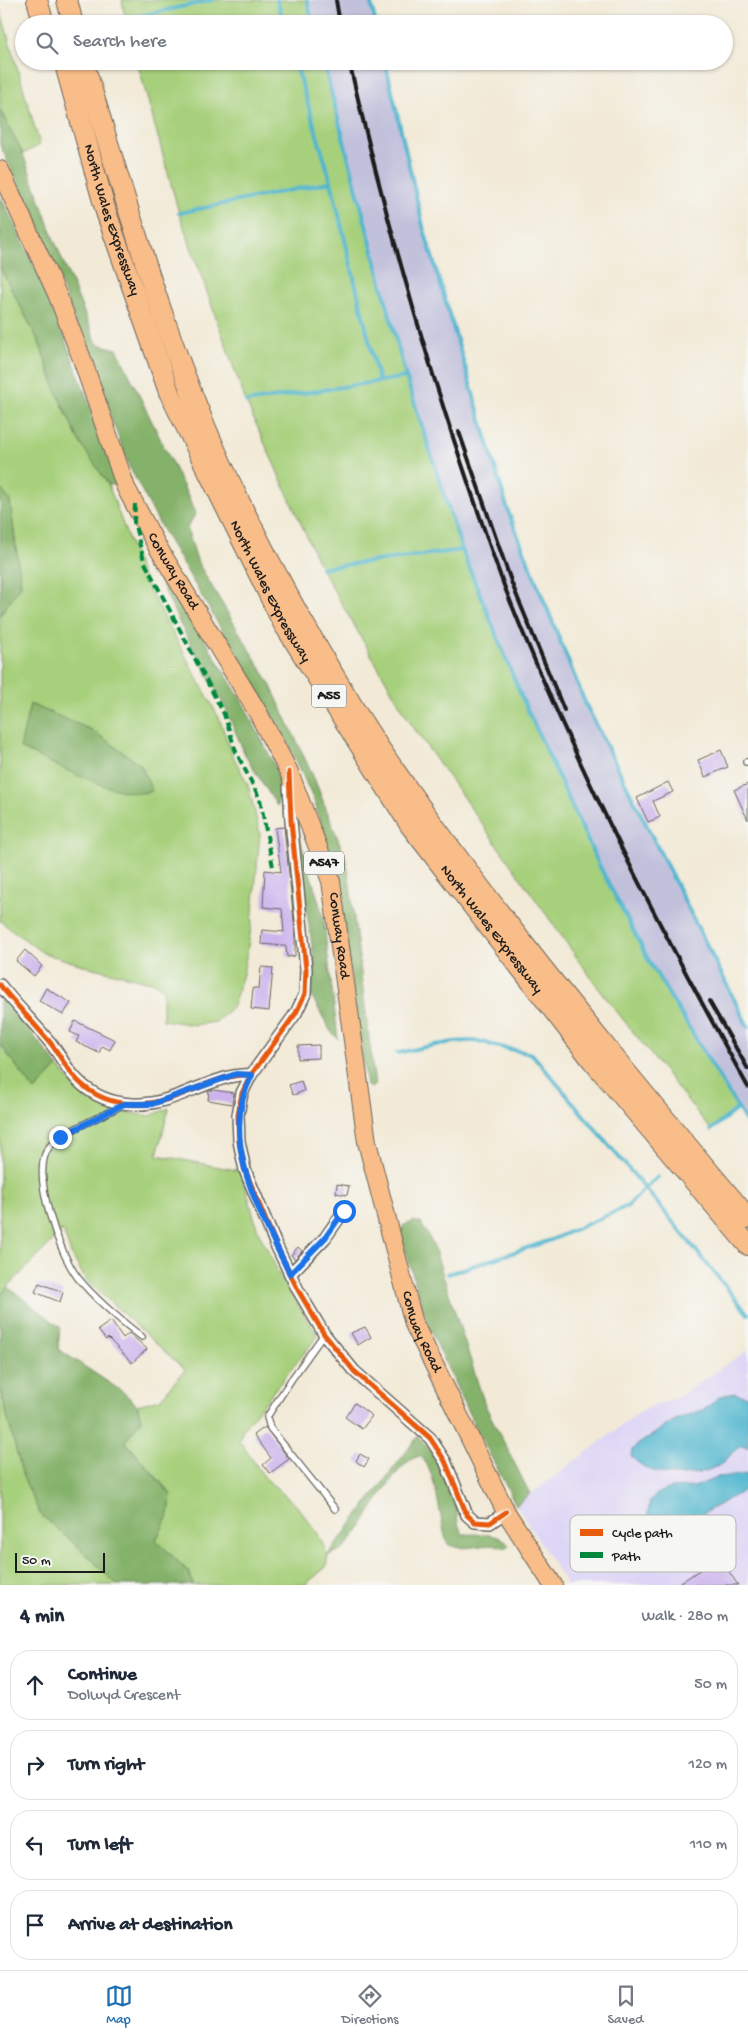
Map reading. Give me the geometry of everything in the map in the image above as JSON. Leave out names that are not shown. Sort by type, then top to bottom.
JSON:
[{"type":"highway","points":[[37,0],[41,15]]},
{"type":"highway","points":[[49,0],[53,15]]},
{"type":"highway","points":[[67,0],[71,15]]},
{"type":"highway","points":[[80,0],[83,15]]},
{"type":"highway","points":[[59,70],[106,212]]},
{"type":"highway","name":"North Wales Expressway","points":[[67,70],[106,212],[169,392],[283,623],[410,825],[592,1060],[748,1245]]},
{"type":"highway","name":"North Wales Expressway","points":[[87,70],[142,254],[188,382],[222,465],[265,551],[318,648],[359,716],[438,831],[546,974],[748,1218]]},
{"type":"highway","points":[[96,70],[142,254]]},
{"type":"main road","name":"Conway Road","points":[[0,170],[58,294],[126,488],[157,546],[257,710],[289,772],[331,881],[367,1142],[414,1324],[506,1512],[553,1585]]},
{"type":"street","points":[[289,772],[291,821],[306,969],[305,994],[296,1013],[252,1075],[242,1093],[238,1116],[239,1141],[245,1170],[263,1216],[290,1274],[324,1334],[354,1371],[430,1438],[445,1461],[467,1515],[475,1522],[490,1523],[506,1512]]},
{"type":"street","points":[[0,985],[49,1041],[72,1074],[86,1090],[102,1099],[124,1104],[152,1104],[236,1074],[252,1075]]},
{"type":"street","points":[[290,1274],[325,1238],[344,1211]]},
{"type":"lane","points":[[124,1104],[60,1137],[49,1147],[41,1166],[48,1208],[65,1258],[78,1278],[142,1337]]},
{"type":"lane","points":[[324,1334],[295,1373],[267,1417],[270,1428],[335,1508]]},
{"type":"shaded area","points":[[307,0],[370,0],[374,15],[311,15]]},
{"type":"shaded area","points":[[325,70],[387,70],[423,226],[509,514],[586,705],[748,1027],[748,1125],[650,963],[599,865],[522,698],[462,550],[406,377]]},
{"type":"shaded area","points":[[748,1350],[748,1585],[567,1585],[516,1505],[644,1409],[678,1397]]},
{"type":"green space","points":[[122,0],[306,0],[310,15],[124,15]]},
{"type":"green space","points":[[0,9],[15,60],[15,70],[18,70],[40,145],[23,154],[0,109]]},
{"type":"green space","points":[[139,70],[325,70],[406,377],[462,550],[522,698],[599,865],[650,963],[737,1109],[711,1130],[602,993],[411,724],[321,568],[246,402],[179,213]]},
{"type":"green space","points":[[0,109],[23,154],[53,237],[97,344],[117,349],[196,513],[187,528],[198,563],[270,684],[314,778],[347,862],[375,1085],[371,1088],[367,1086],[337,879],[315,803],[288,742],[161,527],[129,466],[42,232],[0,145]]},
{"type":"green space","points":[[0,195],[49,297],[97,424],[117,486],[108,484],[79,441],[57,393],[39,342],[0,267]]},
{"type":"green space","points":[[0,267],[39,342],[57,393],[79,441],[108,484],[142,576],[219,718],[232,754],[248,785],[260,833],[252,923],[243,974],[233,1006],[216,1022],[195,1025],[163,1020],[163,989],[155,983],[89,967],[43,953],[0,921],[0,615],[21,585],[10,502],[0,487]]},
{"type":"green space","points":[[0,487],[10,501],[21,585],[0,615]]},
{"type":"green space","points":[[154,556],[243,703],[274,764],[281,787],[277,806],[246,757],[226,709],[180,624],[149,557]]},
{"type":"green space","points":[[30,704],[92,730],[141,765],[152,791],[139,793],[105,786],[67,771],[20,748]]},
{"type":"green space","points":[[298,833],[323,916],[338,1039],[331,1032],[310,993],[314,957],[299,862]]},
{"type":"green space","points":[[0,994],[58,1066],[35,1091],[0,1044]]},
{"type":"green space","points":[[0,1044],[35,1091],[58,1066],[76,1089],[96,1101],[124,1112],[150,1116],[169,1108],[157,1155],[241,1171],[258,1231],[280,1276],[318,1336],[243,1429],[239,1440],[265,1478],[295,1504],[317,1532],[328,1555],[326,1567],[305,1585],[193,1585],[190,1573],[156,1540],[169,1514],[171,1494],[125,1441],[141,1420],[137,1405],[160,1399],[185,1370],[86,1280],[71,1254],[63,1230],[0,1295]]},
{"type":"green space","points":[[413,1221],[421,1223],[433,1244],[485,1405],[530,1494],[516,1505],[467,1410],[429,1327],[400,1233],[403,1226]]},
{"type":"green space","points":[[8,1287],[60,1327],[58,1349],[123,1392],[137,1405],[141,1420],[125,1442],[171,1495],[169,1514],[156,1540],[190,1574],[193,1585],[117,1585],[84,1552],[40,1514],[23,1477],[0,1388],[0,1295]]},
{"type":"green space","points":[[0,1388],[23,1477],[84,1552],[117,1585],[0,1585]]},
{"type":"green space","points":[[418,1436],[437,1461],[446,1478],[463,1534],[495,1536],[505,1541],[509,1546],[506,1548],[492,1545],[463,1548],[449,1545],[446,1540],[431,1476],[420,1456],[410,1460],[390,1482],[351,1540],[338,1552],[328,1555]]},
{"type":"water","points":[[735,1393],[748,1397],[748,1447],[741,1445],[718,1466],[697,1473],[673,1475],[650,1470],[639,1464],[631,1456],[632,1450],[637,1445],[675,1420],[705,1409],[720,1396]]},
{"type":"water","points":[[748,1474],[748,1488],[701,1515],[648,1515],[650,1500],[658,1493],[671,1488],[694,1487],[718,1477]]},
{"type":"building","points":[[721,750],[728,767],[705,777],[698,760]]},
{"type":"building","points":[[668,782],[673,792],[653,801],[660,817],[648,822],[637,798]]},
{"type":"building","points":[[748,784],[748,820],[734,790]]},
{"type":"building","points":[[284,827],[295,931],[295,956],[287,957],[286,946],[261,944],[262,930],[284,932],[282,909],[263,907],[265,870],[281,872],[275,828]]},
{"type":"building","points":[[25,950],[42,966],[34,976],[16,961]]},
{"type":"building","points":[[261,967],[273,968],[269,1011],[251,1009],[253,988],[259,988]]},
{"type":"building","points":[[46,988],[71,1003],[63,1015],[39,1001]]},
{"type":"building","points":[[75,1021],[115,1040],[110,1050],[102,1046],[99,1053],[76,1042],[79,1036],[70,1032]]},
{"type":"building","points":[[319,1045],[319,1058],[298,1059],[298,1046]]},
{"type":"building","points":[[301,1081],[304,1091],[293,1095],[289,1085]]},
{"type":"building","points":[[209,1091],[234,1093],[232,1104],[208,1100]]},
{"type":"building","points":[[337,1184],[349,1186],[347,1195],[336,1193]]},
{"type":"building","points":[[298,1247],[302,1251],[295,1259],[291,1255]]},
{"type":"building","points":[[39,1283],[63,1292],[60,1302],[35,1292]]},
{"type":"building","points":[[111,1321],[123,1338],[129,1333],[147,1349],[132,1363],[108,1338],[106,1340],[98,1330]]},
{"type":"building","points":[[365,1327],[371,1337],[358,1345],[351,1333]]},
{"type":"building","points":[[355,1403],[372,1416],[362,1429],[345,1417]]},
{"type":"building","points":[[265,1427],[289,1459],[270,1473],[263,1465],[271,1458],[254,1435]]},
{"type":"building","points":[[360,1454],[369,1459],[364,1467],[356,1461]]},
{"type":"building","points":[[696,1572],[729,1572],[738,1585],[677,1585]]},
{"type":"waterway","points":[[144,15],[213,0]]},
{"type":"waterway","points":[[277,0],[281,15]]},
{"type":"waterway","points":[[307,0],[311,15]]},
{"type":"waterway","points":[[370,0],[374,15]]},
{"type":"waterway","points":[[298,70],[331,182],[379,382]]},
{"type":"waterway","points":[[325,70],[406,377],[462,550],[522,698],[599,865],[650,963],[748,1125]]},
{"type":"waterway","points":[[387,70],[423,226],[509,514],[586,705],[748,1027]]},
{"type":"waterway","points":[[179,213],[331,182]]},
{"type":"waterway","points":[[246,402],[406,377]]},
{"type":"waterway","points":[[321,568],[462,550]]},
{"type":"waterway","points":[[397,1053],[445,1043],[471,1041],[532,1054],[645,1188],[628,1206],[551,1240],[448,1274]]},
{"type":"waterway","points":[[711,1130],[737,1109]]},
{"type":"waterway","points":[[658,1177],[645,1188],[748,1314]]},
{"type":"railway","points":[[336,0],[338,15]]},
{"type":"railway","points":[[351,70],[390,225],[437,387],[505,588],[559,716],[618,842],[649,904],[748,1087]]},
{"type":"railway","points":[[459,432],[512,584],[564,710]]},
{"type":"railway","points":[[709,1001],[748,1069]]},
{"type":"marked path","points":[[135,504],[134,522],[144,561],[224,714],[236,752],[260,799],[273,867]]},
{"type":"cycle path","points":[[289,772],[291,821],[306,969],[305,994],[296,1013],[251,1075],[242,1093],[238,1115],[239,1141],[245,1170],[276,1245],[298,1290],[324,1334],[354,1371],[430,1438],[445,1461],[467,1515],[475,1522],[490,1523],[506,1512]]},
{"type":"cycle path","points":[[0,985],[51,1044],[72,1074],[92,1092],[104,1098],[129,1104],[155,1102],[178,1096],[230,1077],[251,1075]]},
{"type":"route","points":[[60,1137],[99,1119],[124,1104],[152,1104],[185,1094],[236,1074],[252,1075],[242,1093],[238,1116],[239,1141],[245,1170],[263,1216],[290,1274],[325,1238],[344,1211]]}]
